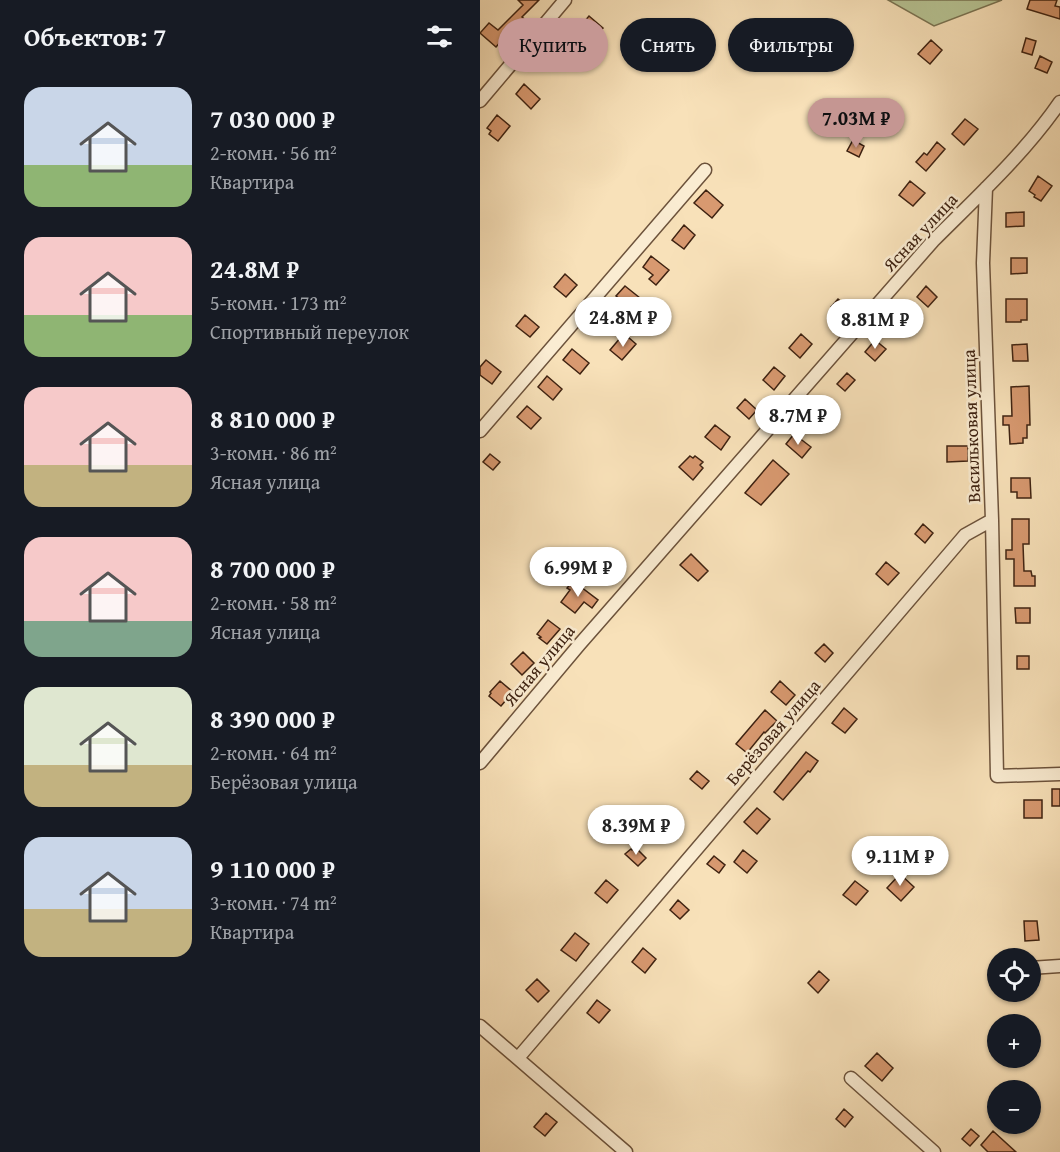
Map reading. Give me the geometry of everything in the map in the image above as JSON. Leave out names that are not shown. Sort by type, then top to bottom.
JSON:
[{"type":"street","points":[[480,101],[565,0]]},
{"type":"street","points":[[986,188],[1048,119],[1060,102]]},
{"type":"street","points":[[482,426],[705,170]]},
{"type":"street","name":"Васильковая улица","points":[[986,188],[983,262],[992,520],[997,776],[1060,774]]},
{"type":"street","name":"Ясная улица","points":[[480,763],[579,645],[933,241],[986,188]]},
{"type":"street","name":"Берёзовая улица","points":[[518,1058],[965,535],[992,520]]},
{"type":"street","points":[[1041,967],[1060,966]]},
{"type":"street","points":[[480,1026],[626,1152]]},
{"type":"street","points":[[851,1078],[934,1152]]},
{"type":"green space","points":[[888,0],[1002,0],[934,26]]},
{"type":"building","points":[[518,0],[539,0],[523,18],[510,18],[523,5]]},
{"type":"building","points":[[1030,0],[1057,0],[1055,6],[1060,7],[1060,19],[1027,9]]},
{"type":"building","points":[[489,23],[498,30],[496,47],[480,33]]},
{"type":"building","points":[[1026,38],[1036,41],[1032,55],[1022,52]]},
{"type":"building","points":[[931,40],[942,50],[930,64],[918,54]]},
{"type":"building","points":[[1040,56],[1052,62],[1047,73],[1035,68]]},
{"type":"building","points":[[524,84],[540,99],[531,109],[516,94]]},
{"type":"building","points":[[497,115],[510,126],[498,141],[489,134],[491,131],[487,128]]},
{"type":"building","points":[[965,119],[978,129],[964,145],[952,134]]},
{"type":"building","points":[[853,140],[864,146],[859,157],[847,151]]},
{"type":"building","points":[[937,142],[945,149],[926,171],[916,162],[924,153],[927,155]]},
{"type":"building","points":[[1038,176],[1052,186],[1041,201],[1029,191]]},
{"type":"building","points":[[910,181],[925,193],[913,206],[899,195]]},
{"type":"building","points":[[706,190],[723,205],[712,218],[694,203]]},
{"type":"building","points":[[1024,212],[1024,226],[1006,227],[1006,213]]},
{"type":"building","points":[[684,225],[695,235],[684,249],[672,240]]},
{"type":"building","points":[[651,256],[669,270],[656,285],[649,279],[653,275],[643,267]]},
{"type":"building","points":[[1011,258],[1027,258],[1027,273],[1011,274]]},
{"type":"building","points":[[565,274],[577,285],[566,297],[554,287]]},
{"type":"building","points":[[625,286],[640,298],[629,310],[616,296]]},
{"type":"building","points":[[926,286],[937,297],[928,307],[917,297]]},
{"type":"building","points":[[838,299],[852,311],[845,319],[831,307]]},
{"type":"building","points":[[1006,299],[1027,299],[1027,320],[1006,322]]},
{"type":"building","points":[[525,315],[539,327],[530,337],[516,326]]},
{"type":"building","points":[[801,334],[812,344],[800,358],[789,348]]},
{"type":"building","points":[[621,337],[625,341],[628,337],[636,344],[622,360],[610,350]]},
{"type":"building","points":[[875,340],[886,349],[875,361],[865,352]]},
{"type":"building","points":[[1027,344],[1028,361],[1013,361],[1012,345]]},
{"type":"building","points":[[572,349],[589,363],[580,374],[563,360]]},
{"type":"building","points":[[486,360],[501,372],[492,384],[480,375],[480,367]]},
{"type":"building","points":[[774,367],[785,376],[774,390],[763,380]]},
{"type":"building","points":[[847,373],[855,380],[845,391],[837,384]]},
{"type":"building","points":[[547,376],[562,389],[553,400],[538,387]]},
{"type":"building","points":[[1029,386],[1030,425],[1027,425],[1027,438],[1023,438],[1023,443],[1010,444],[1009,425],[1003,425],[1003,416],[1012,416],[1011,387]]},
{"type":"building","points":[[745,399],[757,410],[749,419],[737,408]]},
{"type":"building","points":[[820,405],[833,416],[822,427],[809,416]]},
{"type":"building","points":[[527,406],[541,418],[531,429],[517,417]]},
{"type":"building","points":[[715,425],[730,437],[721,450],[705,437]]},
{"type":"building","points":[[794,434],[811,447],[802,458],[786,444]]},
{"type":"building","points":[[947,446],[968,446],[968,461],[947,462]]},
{"type":"building","points":[[490,454],[500,462],[493,470],[483,462]]},
{"type":"building","points":[[690,456],[693,458],[695,456],[703,462],[700,465],[703,468],[693,480],[679,467]]},
{"type":"building","points":[[773,460],[789,474],[761,505],[745,493]]},
{"type":"building","points":[[1011,478],[1030,478],[1031,498],[1017,498],[1017,492],[1011,492]]},
{"type":"building","points":[[1012,519],[1029,519],[1029,544],[1023,544],[1024,571],[1031,571],[1032,576],[1035,576],[1035,586],[1014,586],[1014,559],[1006,559],[1006,550],[1012,550]]},
{"type":"building","points":[[923,524],[933,533],[925,543],[915,534]]},
{"type":"building","points":[[691,554],[708,571],[698,581],[680,565]]},
{"type":"building","points":[[603,556],[614,567],[603,578],[592,568]]},
{"type":"building","points":[[886,562],[899,573],[888,585],[876,574]]},
{"type":"building","points":[[573,581],[598,600],[592,608],[584,602],[575,613],[561,602],[570,590],[567,588]]},
{"type":"building","points":[[1015,608],[1030,608],[1030,623],[1016,623]]},
{"type":"building","points":[[548,620],[560,629],[547,644],[537,634]]},
{"type":"building","points":[[824,644],[833,653],[825,662],[815,653]]},
{"type":"building","points":[[523,652],[534,663],[522,675],[511,664]]},
{"type":"building","points":[[1017,656],[1029,656],[1029,669],[1017,669]]},
{"type":"building","points":[[500,681],[513,692],[501,706],[489,696]]},
{"type":"building","points":[[780,681],[795,695],[786,705],[771,692]]},
{"type":"building","points":[[844,708],[857,719],[845,733],[832,723]]},
{"type":"building","points":[[765,710],[777,721],[764,732],[747,753],[736,744]]},
{"type":"building","points":[[806,752],[818,761],[783,800],[774,792]]},
{"type":"building","points":[[697,771],[709,781],[702,789],[690,779]]},
{"type":"building","points":[[1052,789],[1060,789],[1060,806],[1052,806]]},
{"type":"building","points":[[1024,800],[1042,800],[1042,818],[1024,818]]},
{"type":"building","points":[[757,808],[770,819],[757,834],[744,822]]},
{"type":"building","points":[[635,847],[646,858],[638,866],[625,854]]},
{"type":"building","points":[[743,850],[757,861],[747,873],[734,862]]},
{"type":"building","points":[[926,851],[939,863],[928,874],[916,862]]},
{"type":"building","points":[[714,856],[725,865],[719,873],[707,864]]},
{"type":"building","points":[[900,874],[914,887],[901,901],[887,888]]},
{"type":"building","points":[[606,880],[618,890],[607,903],[595,893]]},
{"type":"building","points":[[855,881],[868,891],[856,905],[843,895]]},
{"type":"building","points":[[678,900],[689,910],[680,919],[670,910]]},
{"type":"building","points":[[1024,921],[1037,921],[1039,940],[1025,941]]},
{"type":"building","points":[[575,933],[589,944],[576,961],[561,950]]},
{"type":"building","points":[[643,948],[656,959],[645,973],[632,962]]},
{"type":"building","points":[[819,971],[829,980],[818,993],[808,983]]},
{"type":"building","points":[[537,979],[549,991],[538,1002],[526,990]]},
{"type":"building","points":[[597,1000],[610,1010],[599,1023],[587,1013]]},
{"type":"building","points":[[877,1053],[893,1068],[882,1081],[865,1066]]},
{"type":"building","points":[[844,1109],[853,1117],[845,1127],[836,1119]]},
{"type":"building","points":[[546,1113],[557,1122],[545,1136],[534,1127]]},
{"type":"building","points":[[971,1129],[979,1136],[970,1146],[962,1139]]},
{"type":"building","points":[[990,1134],[996,1134],[1016,1152],[988,1152],[981,1145]]}]
